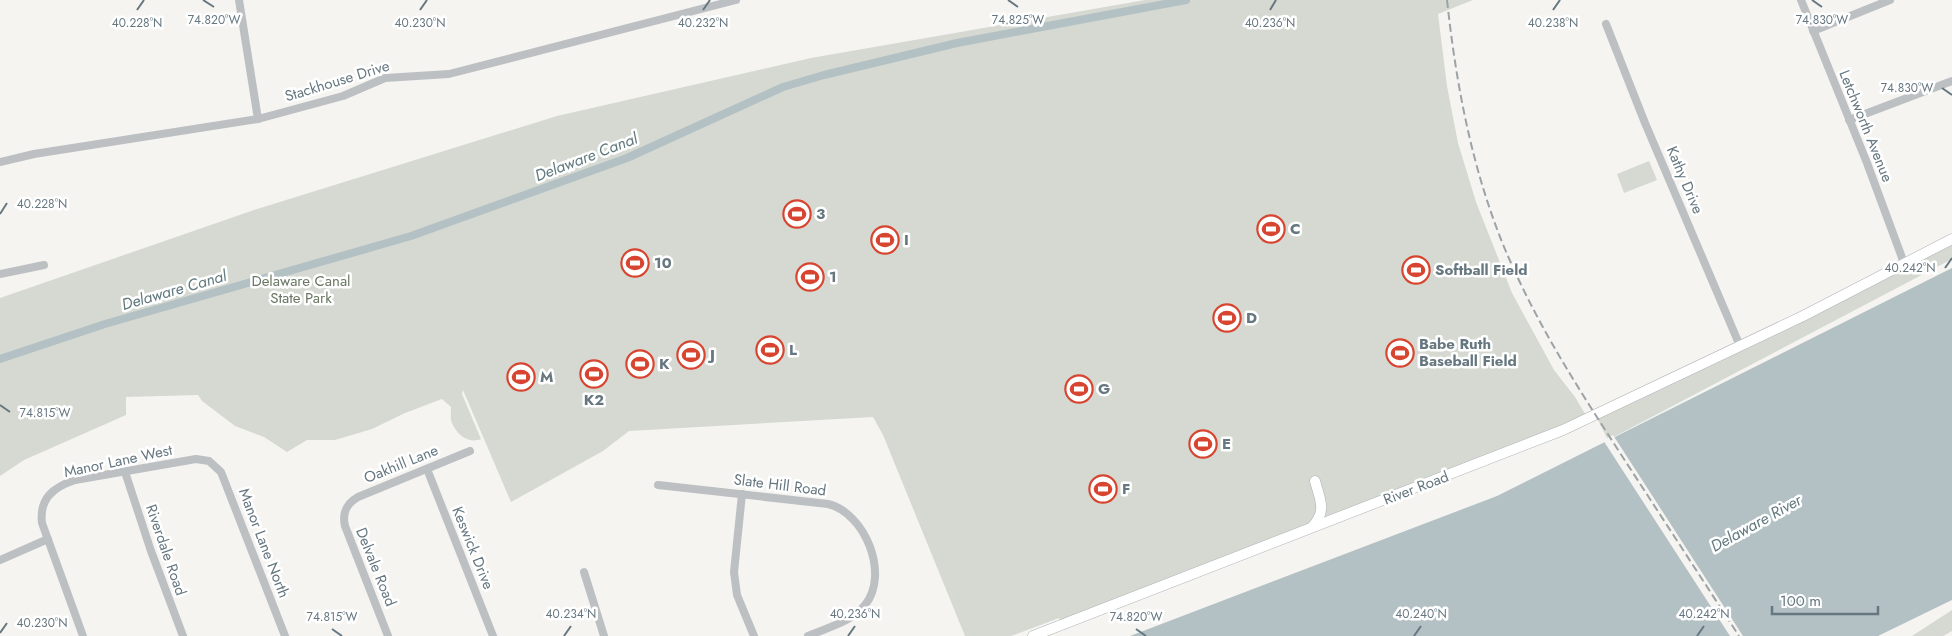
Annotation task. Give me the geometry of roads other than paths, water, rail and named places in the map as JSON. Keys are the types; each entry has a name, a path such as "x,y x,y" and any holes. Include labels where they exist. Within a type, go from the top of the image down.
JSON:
{"main road":[{"name":"River Road","path":"1033,636 1563,430 1790,322 1952,239"},
{"path":"1310,528 1320,517 1322,511 1315,481 1331,520"}],"street":[{"path":"239,0 258,119"},
{"name":"Stackhouse Drive","path":"0,162 34,154 258,119 343,96 385,78 449,74 736,0"},
{"name":"Letchworth Avenue","path":"1801,0 1904,263"},
{"path":"1813,31 1890,0"},
{"name":"Kathy Drive","path":"1606,24 1740,346"},
{"path":"1849,120 1952,81"},
{"path":"0,274 44,265"},
{"name":"Oakhill Lane","path":"346,507 358,496 470,451"},
{"name":"Manor Lane West","path":"83,636 42,523 44,503 51,492 76,480 196,459 212,463"},
{"name":"Manor Lane North","path":"212,463 219,468 223,475 285,636"},
{"name":"Keswick Drive","path":"427,469 493,636"},
{"name":"Riverdale Road","path":"125,472 182,636"},
{"name":"Slate Hill Road","path":"658,485 831,505 844,510 852,517 865,538 876,572 874,590 866,605 852,617 808,636"},
{"path":"742,494 735,558 735,578 737,595 754,636"},
{"name":"Delvale Road","path":"346,507 344,515 345,526 388,636"},
{"path":"0,560 48,539"},
{"path":"584,572 604,636"}],"water":[{"name":"Delaware River","path":"1952,268 1952,600 1878,636 1130,636 1497,496"}],"waterway":[{"name":"Delaware Canal","path":"0,359 105,324 411,236 627,158 783,87 824,75 957,43 1186,0"}],"railway":[{"path":"1447,0 1460,92 1473,153 1491,213 1514,271 1572,378 1739,636"}],"place":[{"name":"3","path":"797,214"},
{"name":"C","path":"1271,229"},
{"name":"I","path":"885,240"},
{"name":"10","path":"635,263"},
{"name":"Softball Field","path":"1416,270"},
{"name":"1","path":"810,277"},
{"name":"D","path":"1227,318"},
{"name":"L","path":"770,350"},
{"name":"Babe Ruth Baseball Field","path":"1400,353"},
{"name":"J","path":"691,355"},
{"name":"K","path":"640,364"},
{"name":"K2","path":"594,374"},
{"name":"M","path":"521,377"},
{"name":"G","path":"1079,389"},
{"name":"E","path":"1203,444"},
{"name":"F","path":"1103,489"}],"park label":[{"name":"Delaware Canal State Park","path":"301,290"}]}
